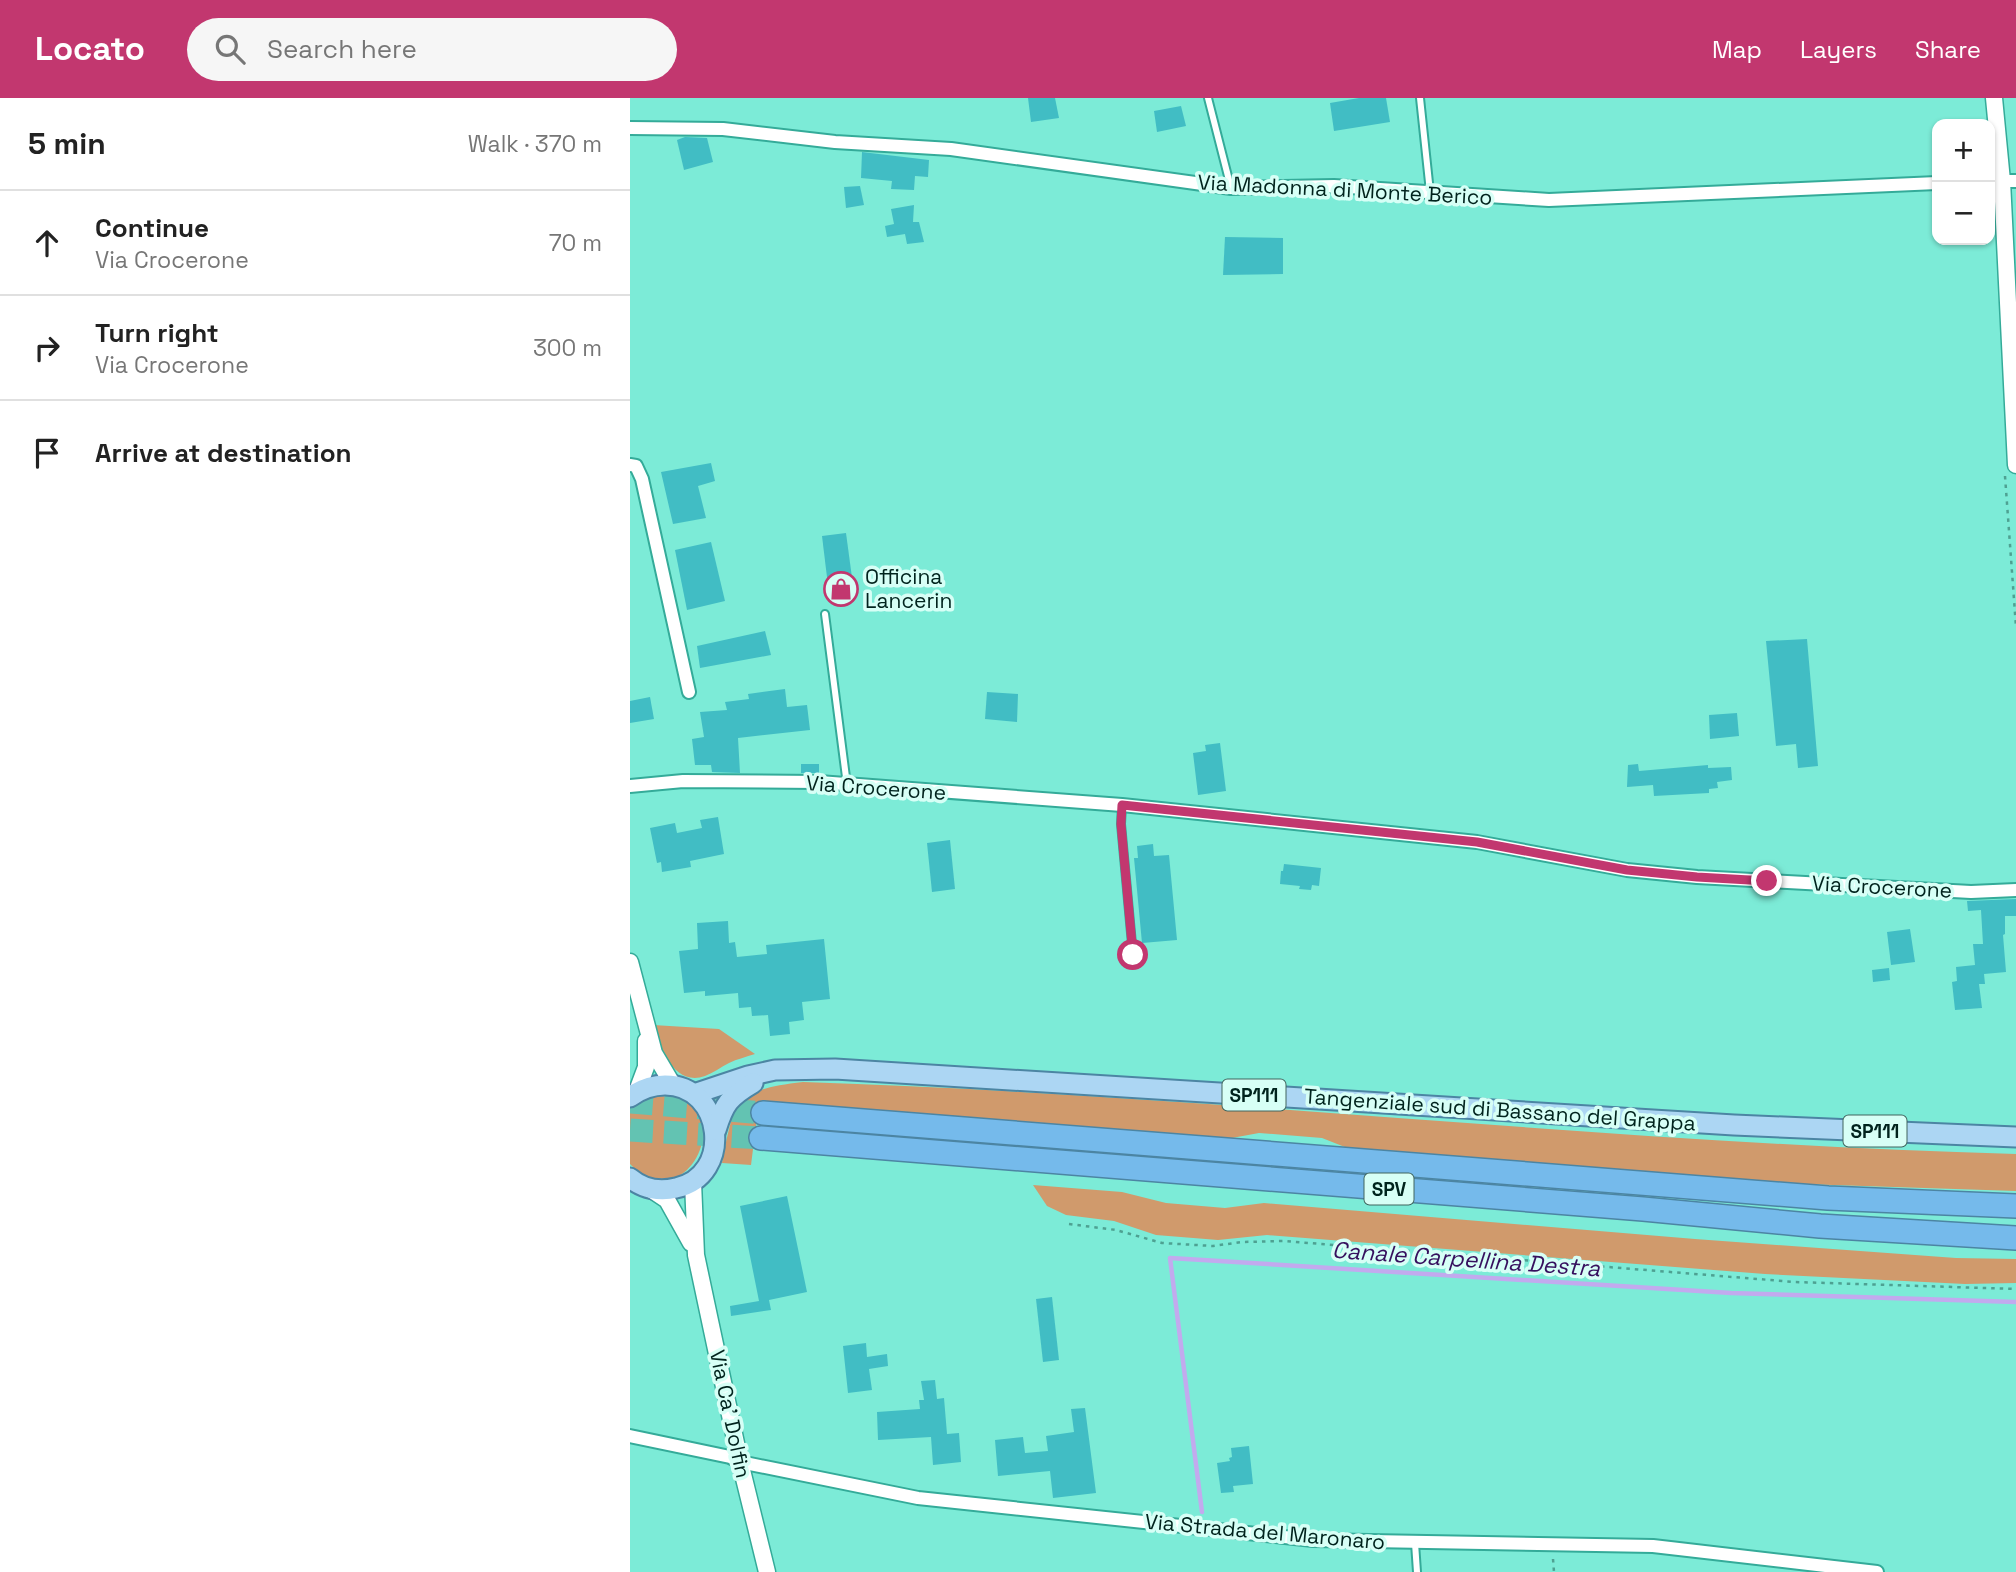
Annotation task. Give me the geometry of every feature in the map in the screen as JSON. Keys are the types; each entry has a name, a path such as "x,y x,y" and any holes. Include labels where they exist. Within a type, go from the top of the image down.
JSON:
{"highway":[{"name":"SPV","path":"763,1113 1828,1198 2016,1206"},
{"name":"SPV","path":"761,1138 1643,1209 1833,1227 2016,1238"}],"main road":[{"name":"Tangenziale sud di Bassano del Grappa","path":"694,1094 775,1070 849,1069 1734,1125 2016,1137"},
{"name":"Tangenziale sud di Bassano del Grappa","path":"693,1182 704,1172 711,1159 722,1110 733,1094 775,1070"},
{"path":"634,1094 655,1085 673,1085 694,1094 705,1104 716,1130"},
{"path":"636,1182 664,1190 693,1182"}],"street":[{"path":"1994,98 2003,181 2016,465"},
{"name":"Via Madonna di Monte Berico","path":"630,128 723,129 835,142 951,149 1231,188 1334,186 1549,200 1932,183"},
{"path":"630,465 636,466 642,479 689,692"},
{"name":"Via Crocerone","path":"630,786 683,782 819,782 1122,805 1477,842 1627,870 1697,877 1971,892 2016,890"},
{"path":"630,962 654,1053 673,1085"},
{"path":"634,1094 646,1067 645,1024"},
{"name":"Via Ca' Dolfin","path":"636,1182 667,1200 696,1255"},
{"name":"Via Ca' Dolfin","path":"693,1182 696,1255 740,1462 767,1572"},
{"name":"Via Strada del Maronaro","path":"630,1436 918,1499 1313,1540 1653,1546 1877,1572"}],"lane":[{"path":"1208,98 1231,188"},
{"path":"1420,98 1430,193"},
{"path":"825,614 847,785"},
{"path":"1122,805 1121,824 1133,955"},
{"path":"1415,1543 1417,1572"}],"path":[{"path":"1069,1224 1116,1230 1163,1243 1213,1246 1284,1241 1795,1282 2016,1289"}],"shaded area":[{"path":"653,1025 719,1029 755,1054 705,1076 685,1076 664,1054"},
{"path":"803,1082 1106,1097 1713,1140 2016,1154 2016,1191 1802,1184 1355,1151 1322,1138 1259,1133 1221,1140 759,1102 751,1165 722,1163 730,1125 741,1102 763,1089"},
{"path":"654,1096 682,1101 698,1114 703,1133 699,1152 688,1169 671,1179 652,1179 630,1164 630,1111 641,1101"},
{"path":"1033,1185 1122,1192 1166,1203 1225,1208 1264,1203 1695,1239 1956,1258 2016,1259 2016,1283 1965,1284 1765,1274 1267,1235 1218,1240 1156,1235 1114,1221 1066,1215 1047,1206"}],"building":[{"path":"1028,98 1055,98 1059,118 1031,122"},
{"path":"1359,98 1386,98 1390,122 1334,131 1330,103"},
{"path":"1181,106 1186,126 1157,132 1154,111"},
{"path":"685,137 707,138 713,162 684,170 677,140"},
{"path":"862,152 929,160 928,177 915,176 914,190 891,189 892,181 861,178"},
{"path":"860,186 864,205 846,208 844,187"},
{"path":"914,205 913,222 919,222 924,242 907,244 905,234 887,237 885,226 894,224 891,209"},
{"path":"1225,237 1283,238 1283,274 1223,275"},
{"path":"711,463 715,481 698,486 706,518 673,524 661,472"},
{"path":"846,533 855,600 830,602 822,536"},
{"path":"711,542 725,601 687,610 675,550"},
{"path":"765,631 771,655 700,668 697,646"},
{"path":"1807,639 1818,766 1798,768 1796,744 1776,746 1766,641"},
{"path":"785,689 787,707 807,705 810,730 738,738 740,773 712,772 711,765 695,765 692,739 704,737 700,712 727,710 725,702 749,699 748,694"},
{"path":"987,692 1018,694 1017,722 985,719"},
{"path":"650,697 654,719 630,723 630,701"},
{"path":"1737,713 1739,736 1710,739 1709,715"},
{"path":"1220,743 1226,791 1198,795 1193,753 1206,751 1205,745"},
{"path":"801,764 819,764 819,773 801,773"},
{"path":"1638,764 1639,771 1708,765 1708,768 1731,767 1732,780 1717,782 1718,788 1709,789 1709,793 1654,796 1653,785 1627,787 1628,765"},
{"path":"718,817 724,854 690,861 691,867 662,872 661,862 657,863 650,828 675,823 677,833 702,828 700,820"},
{"path":"950,840 955,889 932,892 927,843"},
{"path":"1153,844 1154,856 1169,855 1177,940 1142,943 1134,858 1138,858 1137,846"},
{"path":"1284,864 1321,868 1319,886 1312,885 1311,890 1280,884"},
{"path":"2016,899 2016,916 2005,916 2003,935 2006,972 1984,974 1985,984 1979,984 1982,1008 1955,1010 1952,982 1957,981 1956,967 1975,965 1973,944 1983,944 1981,910 1968,911 1967,901"},
{"path":"728,921 729,943 735,942 737,957 767,954 766,945 824,939 830,999 802,1002 804,1020 789,1022 790,1034 770,1036 768,1015 752,1016 751,1007 739,1008 738,993 705,996 705,991 684,993 679,951 698,949 697,923"},
{"path":"1910,929 1915,962 1891,965 1887,932"},
{"path":"1889,968 1890,980 1873,982 1872,970"},
{"path":"787,1196 807,1292 769,1300 771,1310 731,1316 730,1306 759,1301 740,1206"},
{"path":"1052,1297 1059,1360 1043,1362 1036,1299"},
{"path":"866,1343 867,1357 887,1354 888,1366 869,1369 872,1390 848,1393 843,1346"},
{"path":"935,1380 937,1399 944,1398 947,1434 959,1433 961,1462 933,1465 931,1437 878,1440 877,1412 920,1409 919,1400 924,1400 921,1381"},
{"path":"1085,1408 1096,1493 1053,1498 1050,1471 998,1476 995,1440 1023,1437 1025,1453 1048,1451 1046,1436 1074,1432 1071,1409"},
{"path":"1249,1446 1253,1484 1233,1486 1234,1492 1221,1493 1217,1463 1230,1461 1231,1448"}],"waterway":[{"name":"Canale Carpellina Destra","path":"1202,1512 1170,1258 1731,1293 2016,1302"}],"tunnel":[{"path":"630,1102 763,1113"},
{"path":"630,1130 761,1138"}],"place":[{"name":"Officina Lancerin","path":"841,589"}],"route":[{"path":"1133,955 1121,824 1122,805 1477,842 1627,870 1767,881"}]}
